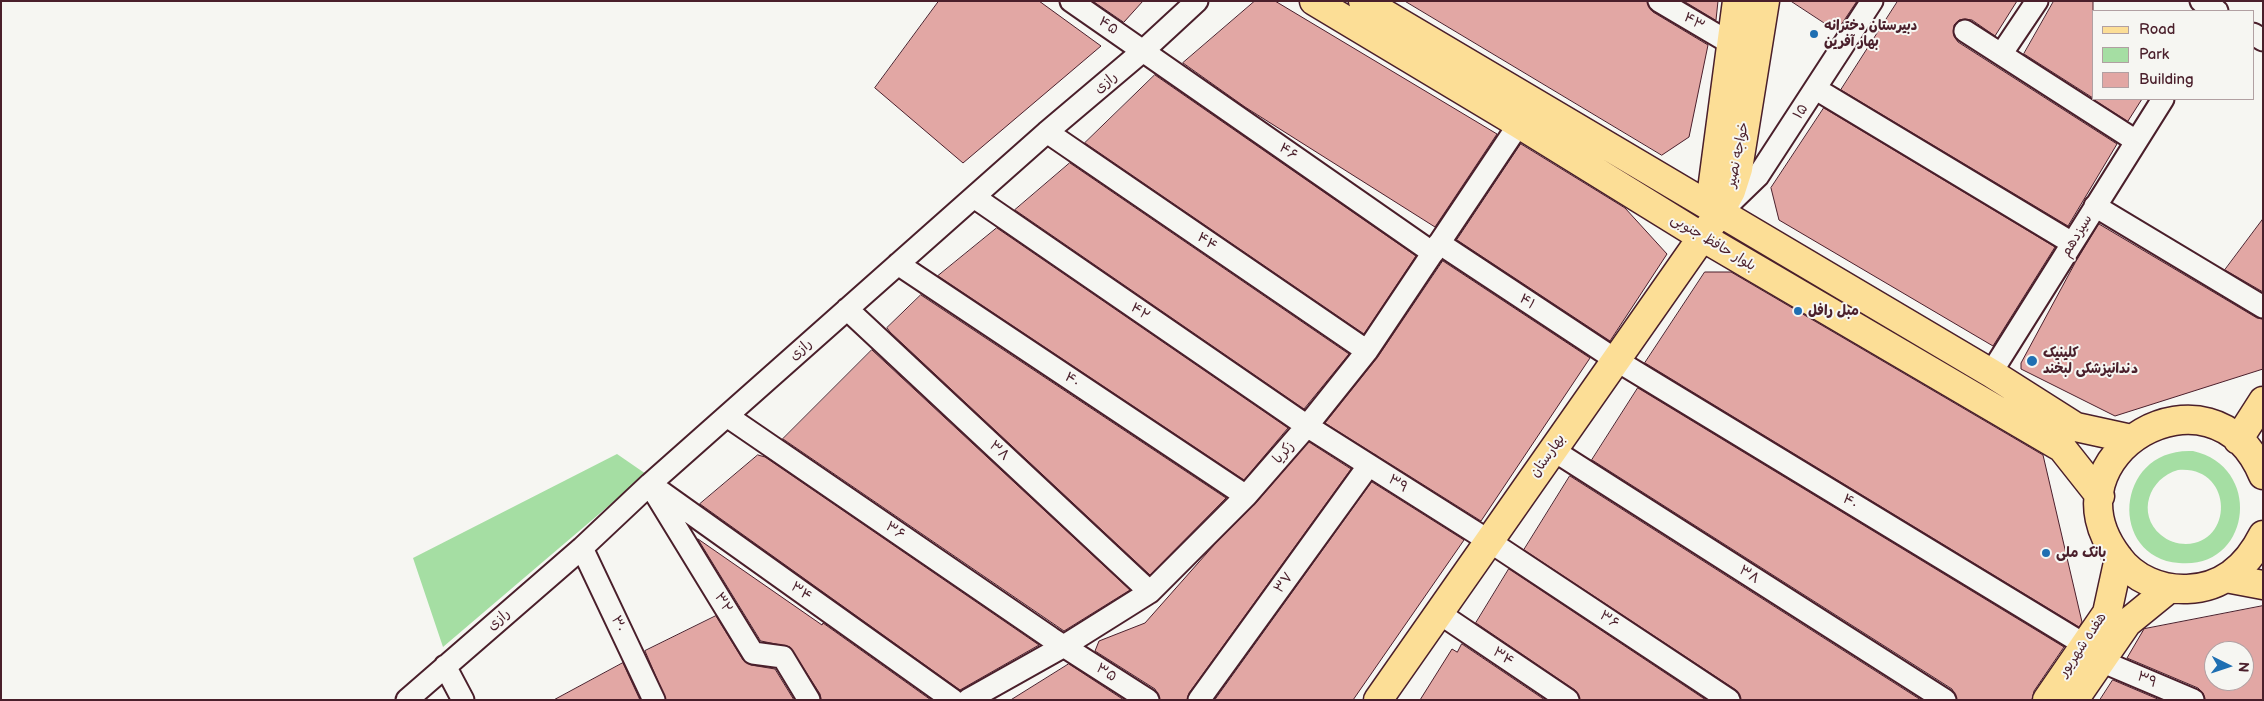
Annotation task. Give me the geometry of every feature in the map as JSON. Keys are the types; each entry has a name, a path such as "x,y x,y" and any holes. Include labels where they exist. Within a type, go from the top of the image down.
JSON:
{"main road":[{"name":"بلوار حافظ جنوبی","path":"1314,1 1702,237 2062,448 2100,496"},
{"name":"بلوار حافظ جنوبی","path":"1363,1 1991,373 2076,427 2131,439"},
{"name":"خواجه نصیر","path":"1726,167 1730,43 1737,1"},
{"name":"خواجه نصیر","path":"1719,213 1712,190 1726,167 1765,1"},
{"name":"بهارستان","path":"1378,700 1719,213"},
{"path":"2238,440 2263,401"},
{"path":"2263,475 2256,460 2238,440 2213,425 2185,420 2156,425 2131,439 2110,464 2100,496 2103,529 2119,558 2131,571 2146,580 2170,588 2199,588 2226,578 2252,555 2263,535"},
{"name":"هفده شهریور","path":"2074,700 2107,613 2119,558"},
{"path":"2226,578 2263,585"},
{"name":"هفده شهریور","path":"2047,700 2093,653 2170,588"}],"street":[{"name":"۴۵","path":"1071,1 1144,50"},
{"name":"رازی","path":"407,700 582,548 650,484 1047,132 1144,50 1196,1"},
{"name":"۴۳","path":"1659,1 1730,43"},
{"name":"۱۵","path":"1719,213 1758,176 1872,1"},
{"path":"2002,53 2037,1"},
{"path":"2201,1 2215,10"},
{"path":"1965,31 2002,53 2136,141"},
{"name":"۴۶","path":"1144,50 1436,248"},
{"path":"1816,89 2072,243"},
{"name":"سیزدهم","path":"1991,373 2162,100"},
{"name":"زکریا","path":"968,700 1064,646 1150,592 1246,496 1307,426 1367,351 1519,124"},
{"name":"۴۴","path":"1047,132 1367,351"},
{"name":"۴۲","path":"974,197 1307,426"},
{"path":"2095,206 2263,307"},
{"name":"۴۱","path":"1436,248 1616,360"},
{"name":"۴۰","path":"898,264 1246,496"},
{"name":"۳۸","path":"847,309 1150,592"},
{"name":"۴۰","path":"1616,360 2093,653"},
{"name":"۳۶","path":"727,416 1064,646"},
{"name":"۳۹","path":"1307,426 1489,541"},
{"name":"۳۸","path":"1553,450 1945,700"},
{"name":"۳۷","path":"1199,700 1369,465"},
{"name":"۳۲","path":"650,484 753,653 783,657 810,700"},
{"name":"۳۴","path":"650,484 953,700"},
{"name":"۳۶","path":"1489,541 1729,700"},
{"name":"۳۰","path":"582,548 654,700"},
{"name":"۳۴","path":"1438,613 1568,700"},
{"name":"۳۵","path":"1064,646 1148,700"},
{"name":"۳۹","path":"2093,653 2193,700"},
{"path":"445,666 463,700"}],"green space":[{"path":"2193,451 2216,461 2231,476 2239,495 2240,516 2234,535 2222,551 2203,561 2179,563 2156,556 2140,542 2131,524 2130,503 2135,483 2148,466 2167,454","holes":["2178,470 2196,472 2209,479 2218,491 2221,505 2220,519 2213,531 2202,540 2186,544 2173,542 2161,535 2153,527 2149,517 2149,498 2153,489 2168,474"]},
{"path":"617,454 646,474 443,647 413,558"}],"building":[{"path":"939,1 1039,1 1101,46 963,163 875,88"},
{"path":"1093,1 1143,1 1124,22"},
{"path":"1255,1 1275,1 1497,134 1435,227 1245,107 1183,63"},
{"path":"1405,1 1647,1 1653,12 1708,45 1689,137 1662,155"},
{"path":"1684,1 1718,1 1716,20"},
{"path":"1791,1 1857,1 1837,31"},
{"path":"1898,1 2017,1 1995,36 1972,20 1965,19 1959,20 1954,25 1954,36 1958,42 2117,144 2068,226 1841,90"},
{"path":"2054,1 2093,1 2092,97 2024,54"},
{"path":"1155,75 1416,256 1364,334 1085,143"},
{"path":"2095,100 2141,100 2128,121"},
{"path":"1824,108 2055,247 1993,346 1779,220 1771,188"},
{"path":"1521,144 1625,208 1667,254 1610,341 1457,240"},
{"path":"1070,163 1349,354 1304,409 1015,210"},
{"path":"2263,219 2263,292 2225,270"},
{"path":"2099,224 2257,318 2263,319 2263,369 2115,416 2021,369 2021,363 2075,263"},
{"path":"997,228 1288,428 1244,480 938,276"},
{"path":"1443,261 1590,358 1481,521 1325,423 1377,358"},
{"path":"1705,272 1731,272 2043,455 2082,622 2079,627 1645,363"},
{"path":"921,295 1226,498 1150,575 890,332 887,328"},
{"path":"872,350 1130,590 1064,631 783,439"},
{"path":"1638,388 2064,647 2034,691 2032,700 1957,700 1952,689 1592,460"},
{"path":"1309,442 1351,469 1189,693 1187,700 1160,700 1155,689 1095,651 1099,641 1145,623 1214,545 1255,504"},
{"path":"758,455 765,457 1039,645 960,690 700,504"},
{"path":"1570,476 1921,700 1741,700 1736,690 1524,550"},
{"path":"1372,482 1464,540 1353,700 1215,700"},
{"path":"698,539 822,625 823,623 931,700 821,700 820,694 790,647 761,641"},
{"path":"1509,569 1706,700 1580,700 1575,690 1476,623"},
{"path":"2263,606 2263,700 2205,700 2203,693 2198,688 2127,658 2144,629"},
{"path":"716,616 743,660 751,665 775,669 794,700 666,700 645,651"},
{"path":"1462,644 1545,700 1420,700 1452,649 1457,652"},
{"path":"623,663 640,700 554,700"},
{"path":"1069,664 1124,700 1011,700"},
{"path":"2113,680 2160,700 2100,700"}],"place":[{"name":"دبیرستان دخترانه بهار آفرین","path":"1814,34"},
{"name":"مبل رافل","path":"1798,311"},
{"name":"کلینیک دندانپزشکی لبخند","path":"2032,361"},
{"name":"بانک ملی","path":"2046,553"}]}
